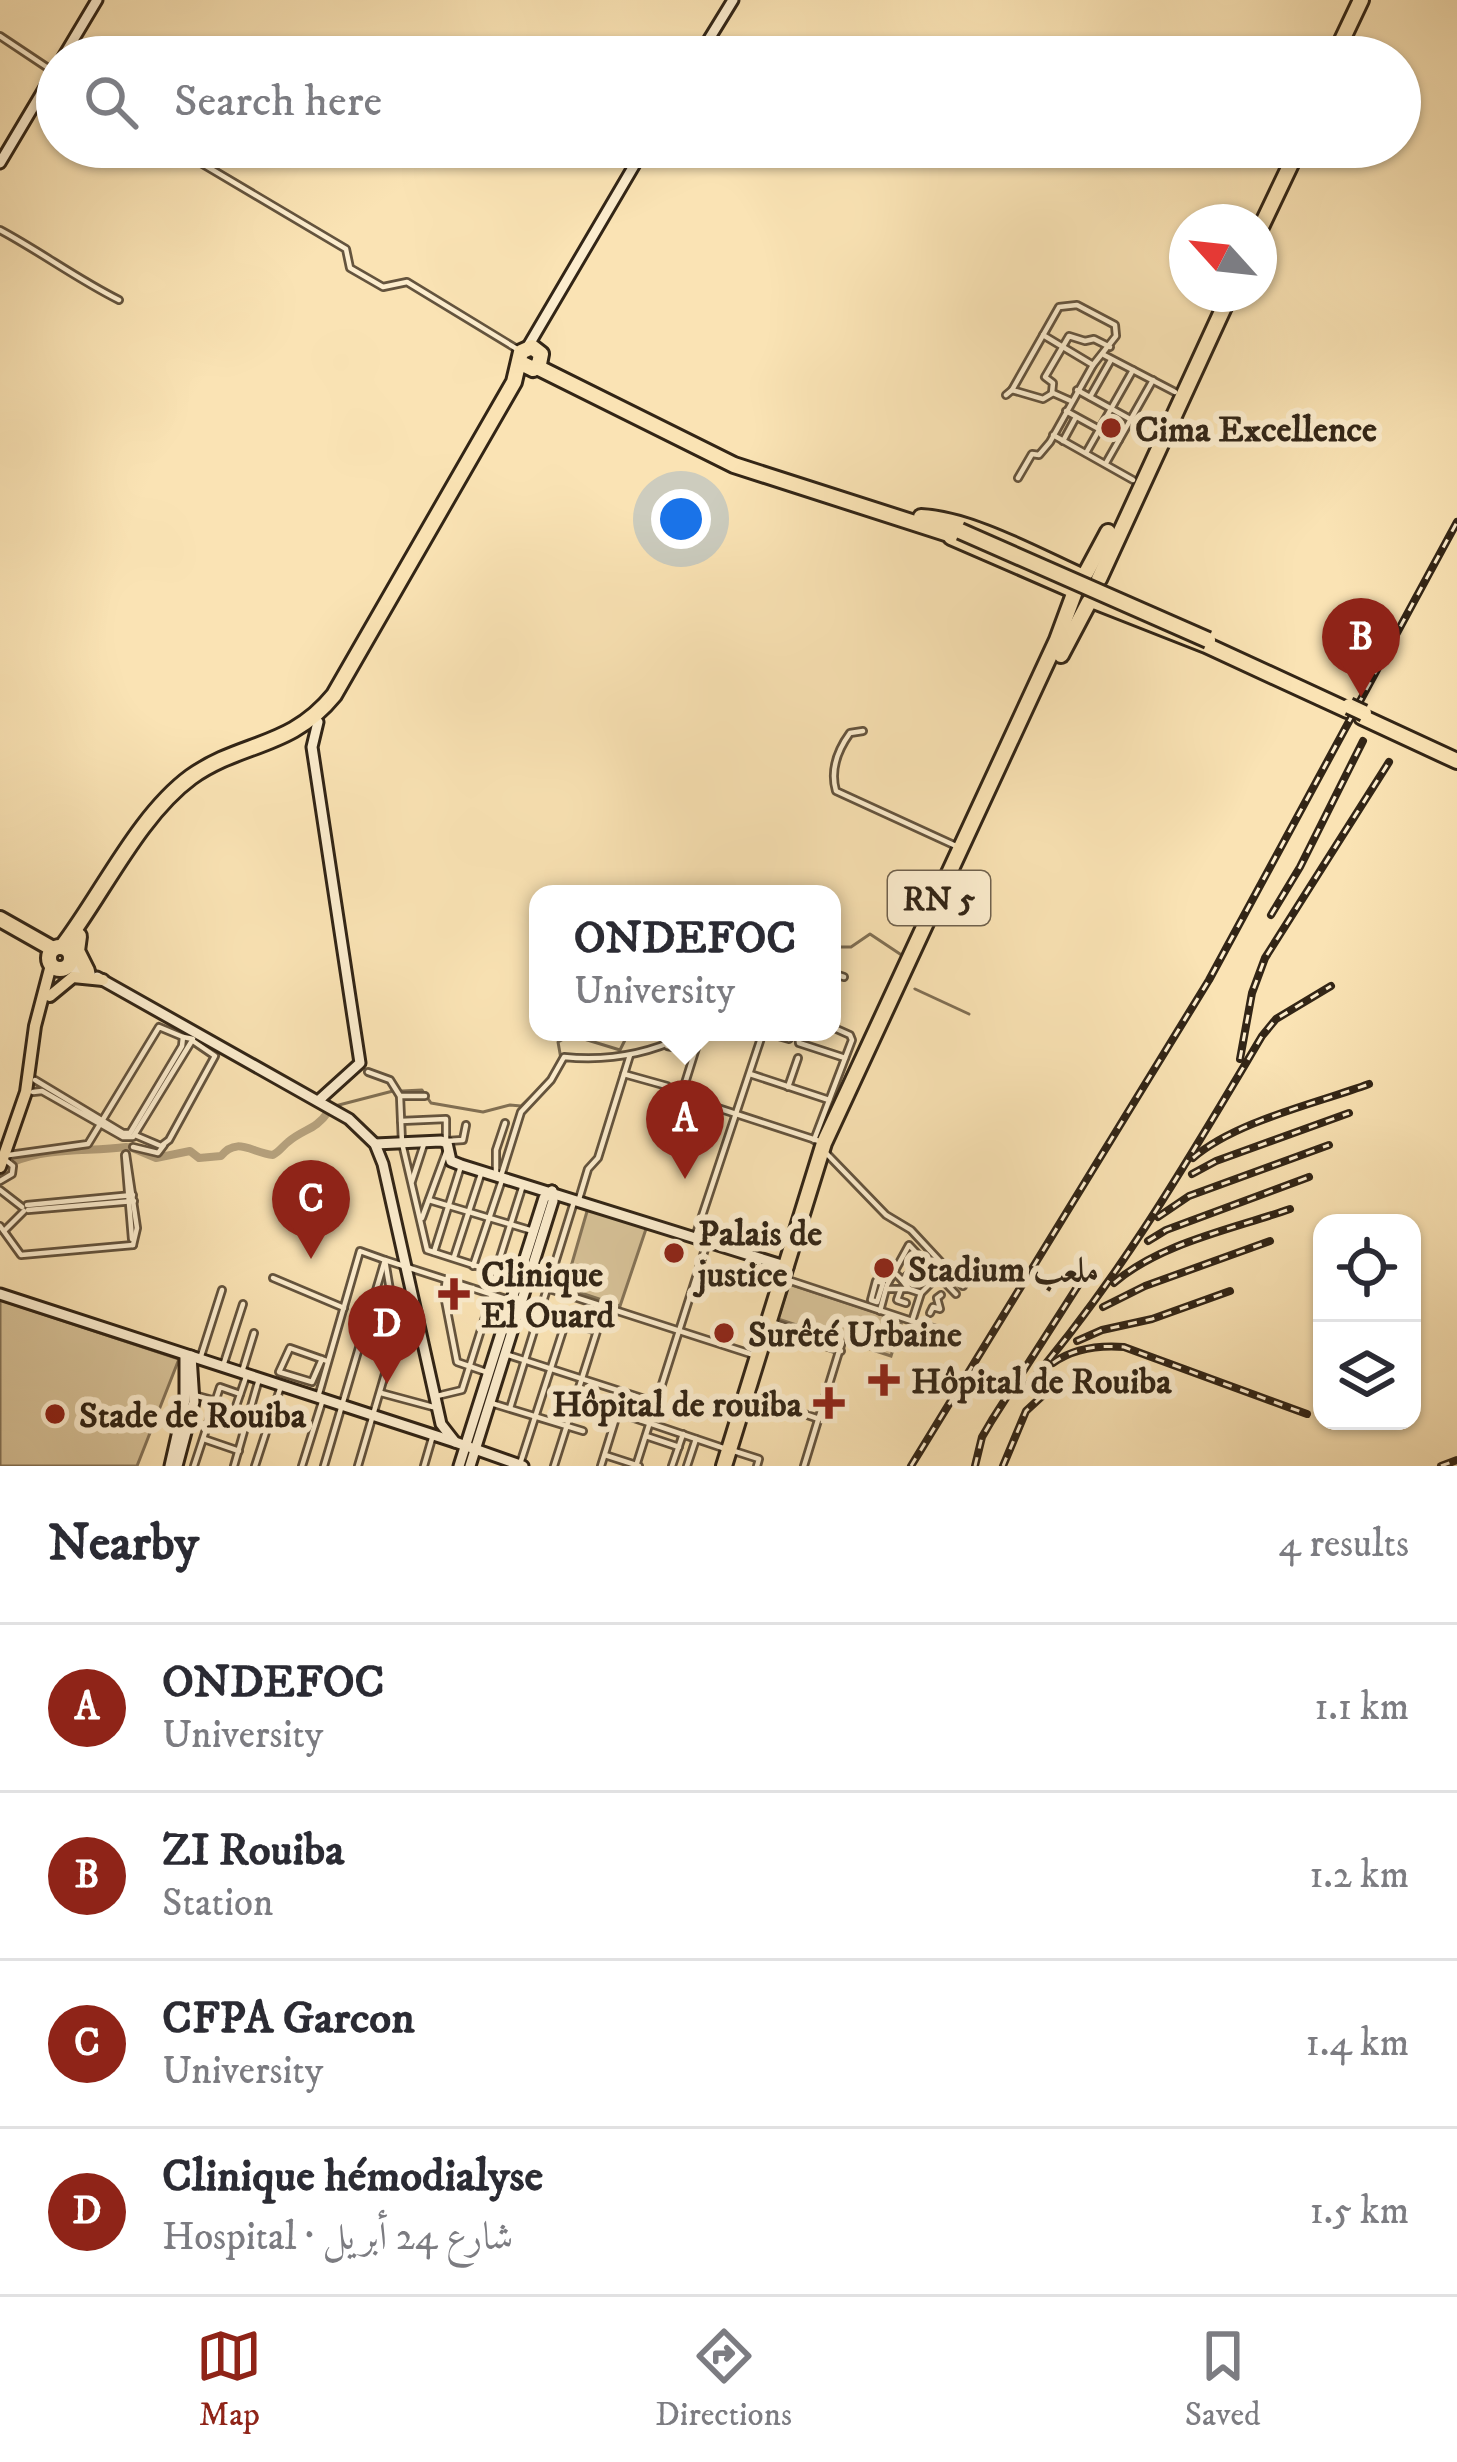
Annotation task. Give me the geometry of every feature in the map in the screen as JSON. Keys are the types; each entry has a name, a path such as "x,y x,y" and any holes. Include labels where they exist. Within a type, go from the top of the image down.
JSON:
{"highway":[{"path":"1347,36 1364,0"},
{"path":"1265,204 1284,168"},
{"path":"1271,204 1286,168"},
{"name":"RN 5","path":"724,1466 822,1147 839,1106 1216,312"},
{"name":"RN 5","path":"1085,583 1216,312"},
{"path":"531,358 734,465 959,534 1457,758"},
{"path":"55,957 155,822 192,783 226,764 286,743 318,722 358,673 531,358"},
{"path":"88,972 77,951 77,932 148,822 188,779 229,756 291,734 334,695 531,358"},
{"path":"920,520 934,518 988,536 1189,626 1207,642"},
{"path":"1085,583 1091,602 1207,642"},
{"name":"RN 5","path":"839,1106 1091,602"},
{"path":"0,924 55,957"},
{"path":"55,957 59,939 77,932"}],"main road":[{"path":"3,1157 34,1086 55,957"},
{"path":"3,1157 26,1092 35,1026 55,957"},
{"path":"50,996 73,977 103,980"}],"street":[{"path":"76,36 97,0"},
{"path":"711,36 733,0"},
{"path":"0,36 36,60"},
{"path":"0,163 4,146 36,100"},
{"path":"209,168 346,249 350,268 375,284 386,287 407,282 531,358 542,327 633,168"},
{"path":"0,230 72,277 119,300"},
{"path":"1018,478 1032,454 1041,453 1093,365 1110,347 1115,325 1074,304 1059,307 1009,393 1042,399 1052,393"},
{"path":"1052,393 1053,383 1045,377 1073,334 1110,347"},
{"path":"1042,335 1093,365"},
{"path":"1103,355 1175,392"},
{"path":"1090,397 1112,360"},
{"path":"1086,453 1132,370"},
{"path":"1106,463 1153,380"},
{"path":"1077,390 1131,419"},
{"path":"1052,393 1071,401"},
{"path":"1066,411 1119,440"},
{"path":"1063,441 1076,417"},
{"path":"1053,435 1133,480"},
{"path":"318,722 312,747 359,1063 318,1101"},
{"path":"863,730 850,733 843,743 832,773 836,791 962,848"},
{"path":"55,957 349,1119 375,1144 408,1267 441,1424 466,1446 470,1466"},
{"path":"3,1157 37,1148 85,1145 159,1027 214,1056 158,1154 133,1147"},
{"path":"750,1074 839,1106 852,1037 841,1032"},
{"path":"132,1135 183,1037"},
{"path":"132,1135 193,1041"},
{"path":"473,1266 520,1112 563,1058 630,1055 664,1046 678,1048 680,1041"},
{"path":"698,1041 681,1096 822,1147 963,1286"},
{"path":"695,1237 760,1041"},
{"path":"799,1041 845,1058"},
{"path":"510,1408 577,1199 588,1169 598,1158 630,1055"},
{"path":"788,1087 798,1058"},
{"path":"368,1072 390,1080 399,1092 402,1143 427,1250 760,1357"},
{"path":"624,1074 668,1086"},
{"path":"34,1086 101,1123 164,1145"},
{"path":"399,1092 425,1096"},
{"path":"401,1121 446,1119 446,1144 421,1222"},
{"path":"500,1176 496,1150 505,1123"},
{"path":"375,1144 446,1144 463,1140 466,1125"},
{"path":"412,1183 425,1141"},
{"path":"446,1144 452,1161 461,1165 708,1240 880,1311 942,1331"},
{"path":"132,1198 25,1208 2,1229 21,1255 133,1245 132,1198 126,1154 132,1198"},
{"path":"0,1181 12,1174 13,1166 3,1157"},
{"path":"434,1252 461,1165"},
{"path":"453,1259 482,1171"},
{"path":"495,1273 524,1183"},
{"path":"0,1190 25,1208"},
{"path":"523,1281 533,1231 544,1198 552,1192"},
{"path":"459,1466 553,1201 552,1192"},
{"path":"429,1200 533,1231"},
{"path":"604,1454 637,1466 708,1240"},
{"path":"880,1311 881,1291 910,1245 956,1294"},
{"path":"325,1360 290,1348 279,1372 312,1382 325,1360 360,1251 596,1331"},
{"path":"358,1466 397,1333 385,1260"},
{"path":"324,1466 385,1260"},
{"path":"902,1280 924,1261"},
{"path":"914,1270 920,1277"},
{"path":"896,1272 905,1289"},
{"path":"912,1321 920,1297 938,1276"},
{"path":"273,1278 344,1308"},
{"path":"446,1280 444,1295 458,1362 489,1373"},
{"path":"881,1291 905,1289 936,1304"},
{"path":"905,1289 897,1300 907,1303"},
{"path":"173,1466 192,1357 222,1290"},
{"path":"0,1294 521,1466 566,1321"},
{"path":"380,1392 431,1408 462,1390 492,1295"},
{"path":"466,1446 491,1402 516,1303"},
{"path":"223,1366 243,1304"},
{"path":"554,1466 605,1306"},
{"path":"770,1325 841,1348 805,1466"},
{"path":"229,1428 254,1333"},
{"path":"506,1354 657,1403"},
{"path":"173,1466 186,1436 194,1395 192,1357"},
{"path":"302,1466 321,1398 325,1360"},
{"path":"234,1466 260,1378"},
{"path":"255,1466 282,1385"},
{"path":"194,1466 220,1388 240,1394"},
{"path":"601,1466 624,1392"},
{"path":"194,1395 269,1424"},
{"path":"747,1395 819,1419"},
{"path":"575,1398 759,1459 757,1466"},
{"path":"491,1402 583,1431"},
{"path":"424,1466 430,1434 441,1424"},
{"path":"672,1466 683,1434"},
{"path":"186,1436 238,1450"},
{"path":"646,1436 679,1447"},
{"path":"687,1466 697,1439"}],"shaded area":[{"path":"588,1208 647,1226 620,1306 575,1291 568,1277"},
{"path":"789,1284 902,1321 891,1356 778,1319"},
{"path":"0,1300 179,1359 137,1466 0,1466"}],"waterway":[{"path":"841,947 851,947 870,934 903,956"},
{"path":"915,989 969,1014"},
{"path":"560,1041 561,1059"},
{"path":"591,1041 620,1050 624,1041"},
{"path":"402,1091 422,1090 431,1103 483,1112 521,1106 538,1090"},
{"path":"335,1106 393,1091"},
{"path":"130,1147 156,1158 190,1151 199,1158 221,1156 239,1146 273,1155 328,1112"},
{"path":"13,1162 55,1152 126,1147"}],"railway":[{"path":"911,1466 1209,980 1457,522"},
{"path":"1271,915 1363,741"},
{"path":"1240,1059 1252,993 1265,958 1389,762"},
{"path":"1026,1387 1123,1261 1262,1036 1276,1019 1331,986"},
{"path":"1193,1158 1253,1124 1369,1084"},
{"path":"1192,1174 1349,1113"},
{"path":"1158,1217 1189,1196 1329,1145"},
{"path":"1148,1241 1309,1177"},
{"path":"1114,1283 1175,1247 1290,1209"},
{"path":"1103,1307 1145,1286 1270,1241"},
{"path":"975,1466 982,1437 1088,1270"},
{"path":"1077,1341 1230,1291"},
{"path":"1053,1363 1087,1349 1124,1347 1307,1414"},
{"path":"1003,1466 1026,1411 1052,1387"},
{"path":"1441,1466 1457,1460"}],"place":[{"name":"Cima Excellence","path":"1111,428"},
{"name":"ZI Rouiba","path":"1361,697"},
{"name":"ONDEFOC","path":"685,1179"},
{"name":"Palais de justice","path":"674,1253"},
{"name":"CFPA Garcon","path":"311,1259"},
{"name":"Stadium ملعب","path":"884,1268"},
{"name":"Clinique El Ouard","path":"454,1294"},
{"name":"Surêté Urbaine","path":"724,1333"},
{"name":"Hôpital de Rouiba","path":"884,1380"},
{"name":"Clinique hémodialyse","path":"387,1384"},
{"name":"Hôpital de rouiba","path":"829,1403"},
{"name":"Stade de Rouiba","path":"55,1414"}]}
